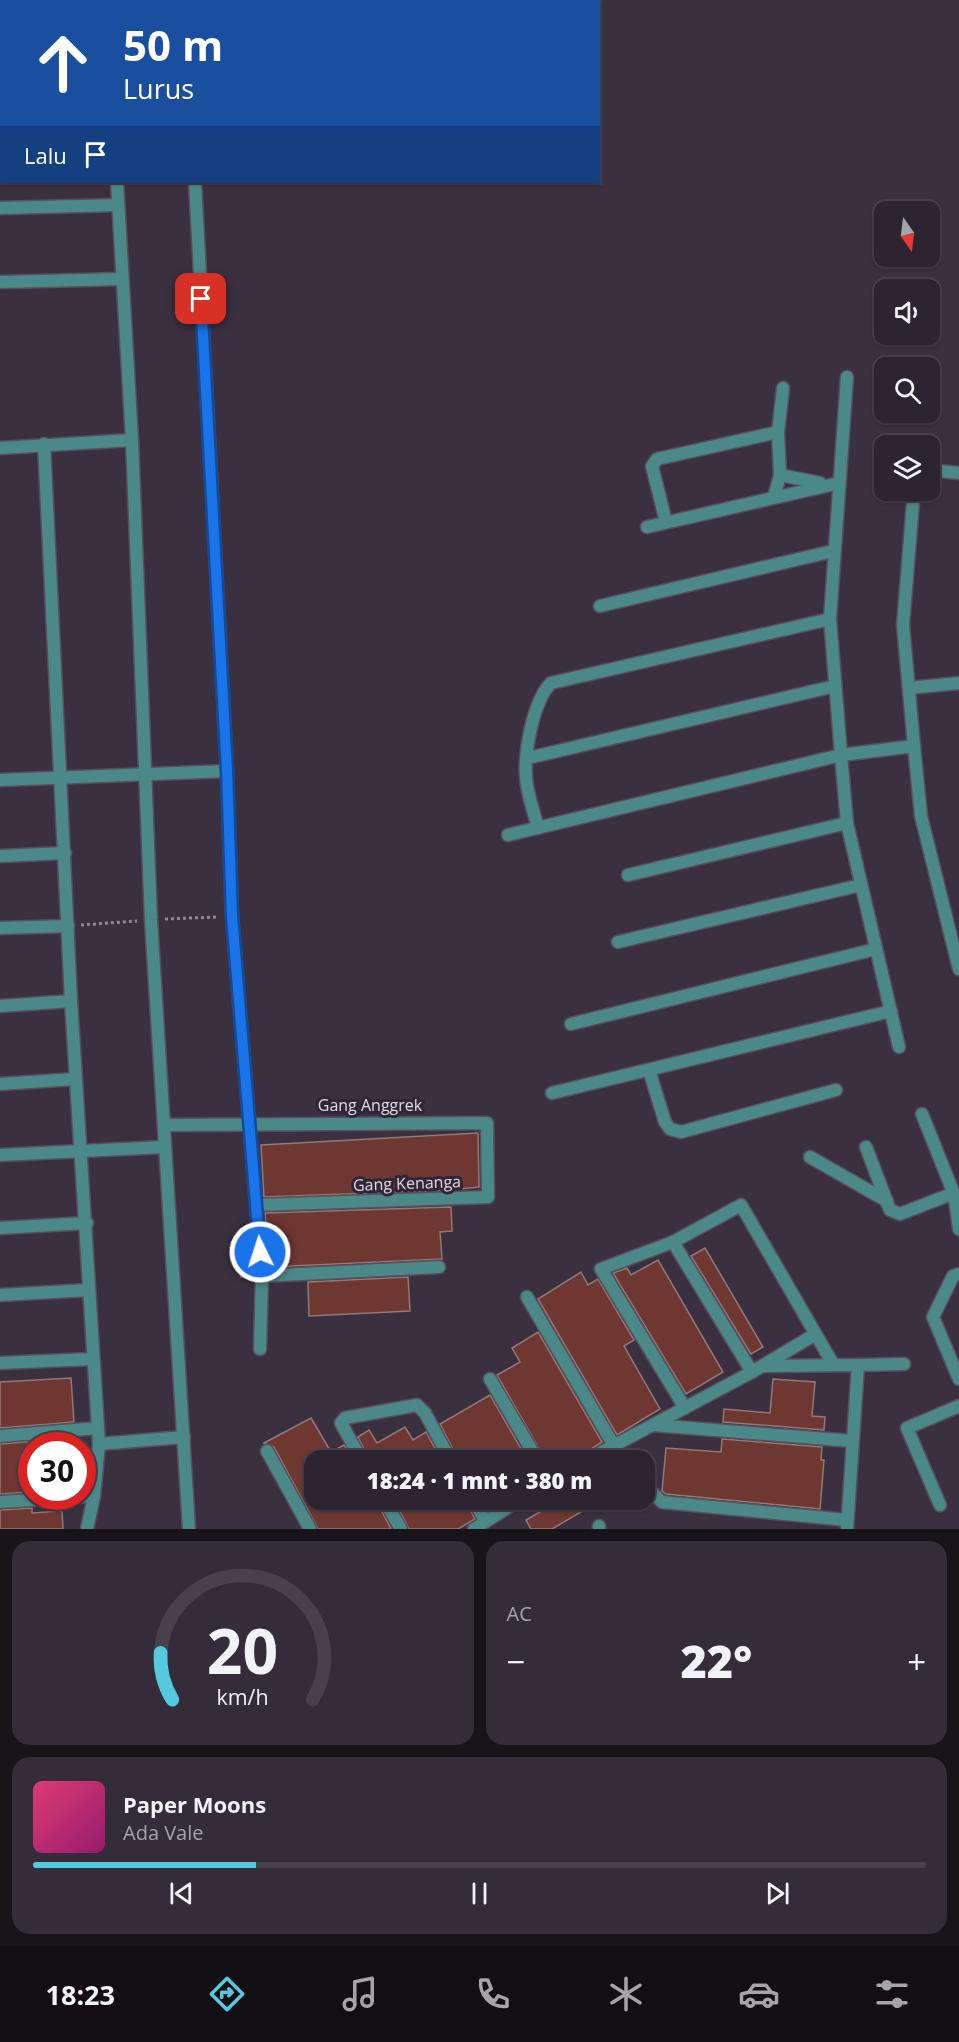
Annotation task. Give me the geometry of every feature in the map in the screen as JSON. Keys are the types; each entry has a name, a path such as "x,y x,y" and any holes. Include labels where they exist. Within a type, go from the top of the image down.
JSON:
{"street":[{"path":"117,183 132,440 145,774 164,1147 189,1525"},
{"path":"195,183 227,771 232,916 262,1276 260,1349"},
{"path":"0,208 118,205"},
{"path":"0,282 122,279"},
{"path":"847,377 830,619 840,755 847,823 899,1047"},
{"path":"774,497 780,476 778,432 783,388"},
{"path":"666,522 652,466 657,459 778,432"},
{"path":"0,447 132,440"},
{"path":"44,444 75,1079 87,1224 92,1359 99,1443 96,1475"},
{"path":"940,471 959,473"},
{"path":"780,476 825,485"},
{"path":"647,527 839,483"},
{"path":"913,501 903,625 914,746 921,816 959,969"},
{"path":"600,606 833,551"},
{"path":"538,828 526,777 533,721 544,690 550,683 830,619"},
{"path":"909,688 959,683"},
{"path":"528,758 835,686"},
{"path":"508,835 840,755 914,746"},
{"path":"0,780 227,771"},
{"path":"628,875 847,823"},
{"path":"0,856 65,854"},
{"path":"618,942 861,885"},
{"path":"0,928 68,926"},
{"path":"571,1024 876,949"},
{"path":"0,1006 71,1001"},
{"path":"552,1093 891,1011"},
{"path":"649,1070 665,1122 670,1129 681,1132 836,1090"},
{"path":"0,1084 75,1079"},
{"path":"922,1114 959,1207"},
{"name":"Gang Anggrek","path":"248,1123 485,1121 488,1128"},
{"path":"164,1125 248,1123"},
{"name":"Gang Kenanga","path":"257,1205 488,1197 488,1128"},
{"path":"0,1155 80,1149 164,1147"},
{"path":"866,1148 890,1210 900,1214 954,1193"},
{"path":"810,1157 887,1201"},
{"path":"954,1193 959,1229"},
{"path":"685,1408 601,1269 673,1242 741,1205 814,1335 833,1364"},
{"path":"0,1228 87,1224"},
{"path":"673,1242 758,1369"},
{"path":"262,1276 439,1267"},
{"path":"959,1275 953,1276 933,1317 959,1379"},
{"path":"0,1295 89,1290"},
{"path":"527,1297 618,1450"},
{"path":"603,1450 758,1369 814,1335"},
{"path":"0,1363 92,1359"},
{"path":"758,1369 833,1364 904,1364"},
{"path":"655,1495 662,1502 847,1525 858,1365"},
{"path":"490,1379 532,1450"},
{"path":"356,1450 341,1423 345,1418 417,1405 425,1413 445,1450"},
{"path":"940,1505 907,1428 959,1406"},
{"path":"651,1424 852,1441"},
{"path":"0,1436 98,1428"},
{"path":"99,1443 184,1437"},
{"path":"267,1451 310,1529"},
{"path":"0,1502 18,1501"},
{"path":"87,1529 91,1510"},
{"path":"390,1510 401,1529"},
{"path":"479,1510 485,1520"},
{"path":"474,1529 502,1510"}],"building":[{"path":"478,1133 479,1187 264,1197 261,1145"},
{"path":"451,1207 452,1231 440,1232 442,1259 270,1267 265,1213"},
{"path":"705,1248 763,1347 751,1354 691,1256"},
{"path":"252,1256 254,1276 241,1277 240,1257"},
{"path":"658,1260 723,1372 686,1394 613,1273 627,1268 631,1275"},
{"path":"581,1272 588,1285 598,1279 634,1340 624,1346 660,1409 617,1435 538,1299"},
{"path":"408,1277 410,1311 309,1316 308,1282"},
{"path":"538,1332 602,1442 590,1450 540,1450 497,1375 520,1362 512,1348"},
{"path":"71,1378 74,1422 0,1428 0,1382"},
{"path":"773,1379 815,1382 812,1416 825,1417 824,1430 723,1422 724,1409 770,1413"},
{"path":"490,1395 522,1450 453,1450 440,1424"},
{"path":"311,1418 330,1450 304,1450 304,1503 274,1447 264,1443"},
{"path":"405,1427 413,1440 426,1432 436,1450 364,1450 358,1437 369,1430 377,1443"},
{"path":"722,1439 822,1447 821,1460 824,1460 820,1509 666,1494 662,1491 666,1448 721,1452"},
{"path":"18,1443 18,1493 0,1494 0,1444"},
{"path":"344,1445 347,1450 335,1450"},
{"path":"0,1510 32,1510 32,1513 62,1511 63,1529 0,1529"},
{"path":"308,1510 381,1510 391,1529 318,1529"},
{"path":"399,1510 470,1510 475,1519 458,1529 409,1529"},
{"path":"543,1510 584,1510 552,1529 531,1529 526,1520"}],"route":[{"path":"201,299 227,771 232,916 260,1252"}]}
